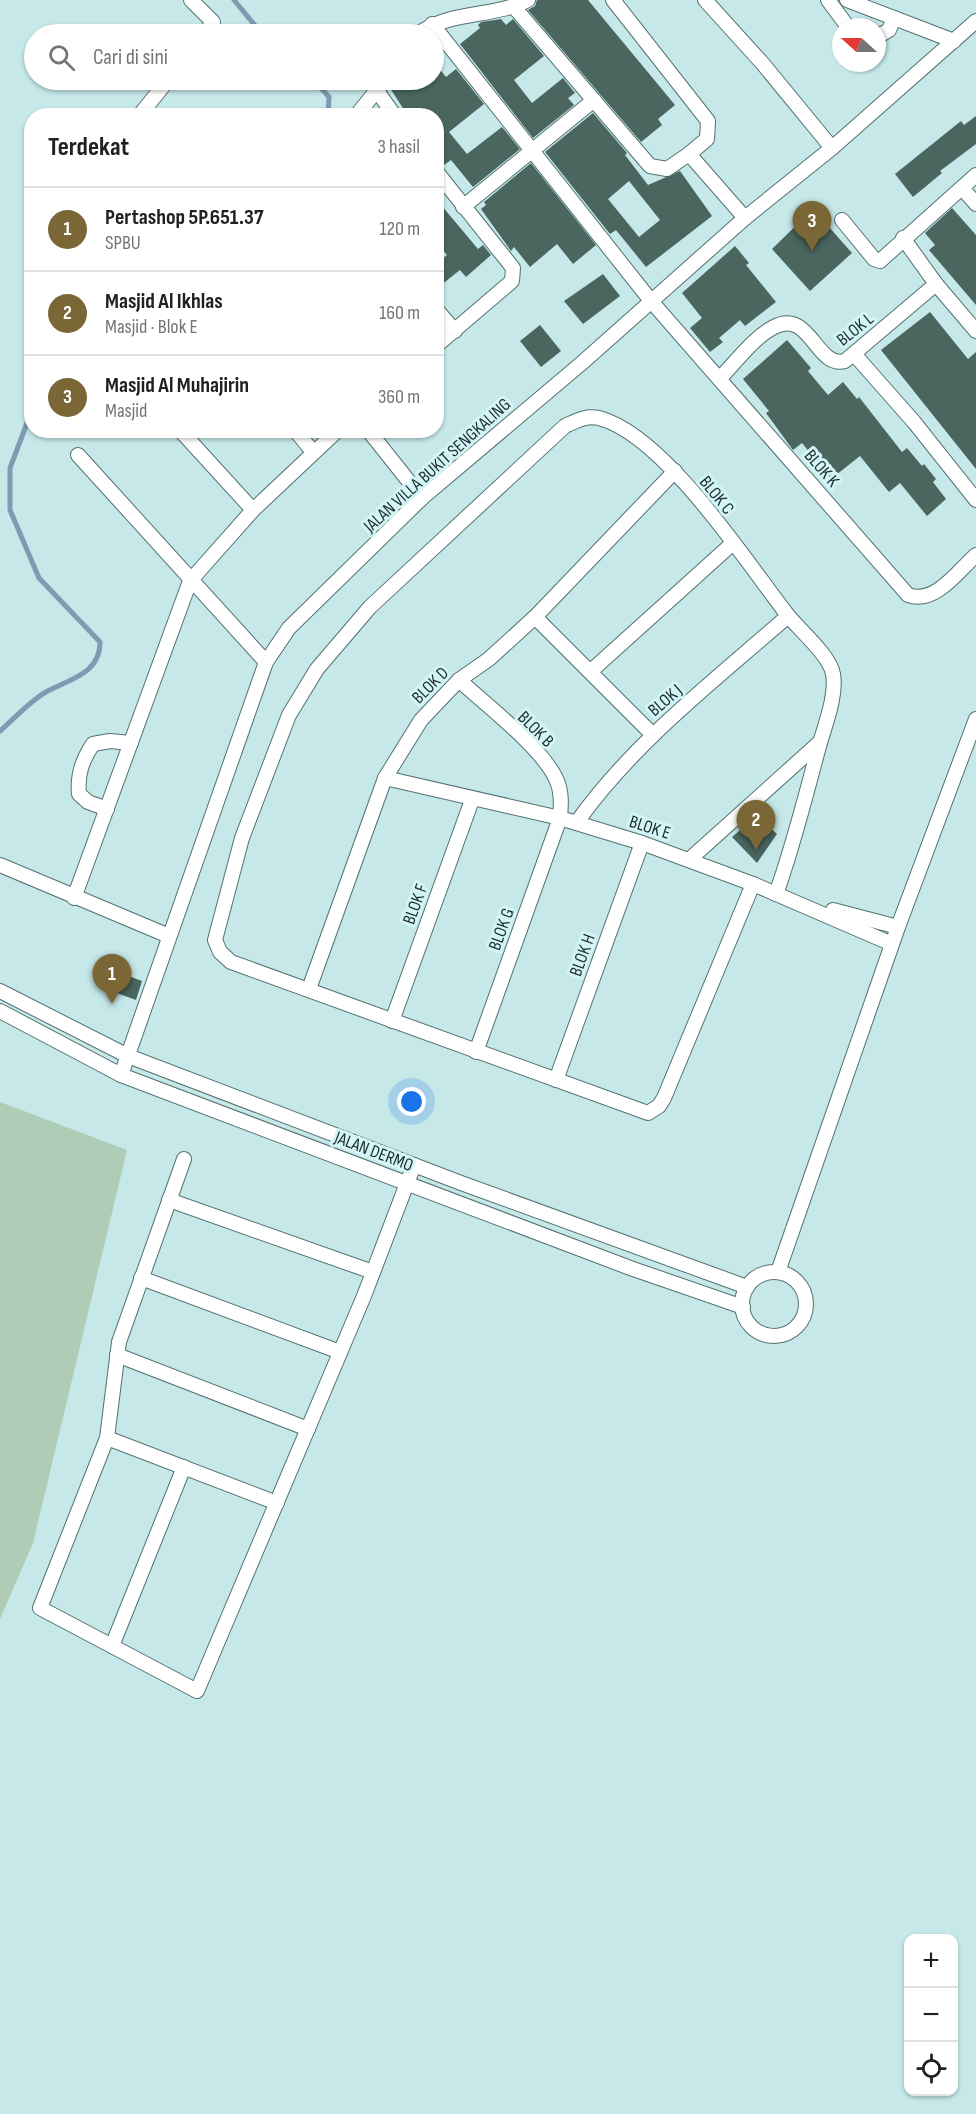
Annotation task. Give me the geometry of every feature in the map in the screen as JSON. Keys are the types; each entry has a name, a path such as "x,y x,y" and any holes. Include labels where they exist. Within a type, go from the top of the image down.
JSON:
{"street":[{"path":"191,0 213,21 211,24"},
{"path":"432,24 465,15 514,7 528,0"},
{"path":"514,7 650,166 667,169 707,139 708,121 613,0"},
{"path":"705,0 763,64 832,148"},
{"path":"828,0 842,18"},
{"path":"847,0 954,41"},
{"path":"886,32 894,18"},
{"name":"JALAN VILLA BUKIT SENGKALING","path":"121,1075 266,662 289,628 422,498 745,218 832,148 976,21"},
{"name":"BLOK K","path":"444,39 651,301 908,595 918,599 934,594 976,555"},
{"path":"145,108 160,90"},
{"path":"362,108 377,90"},
{"path":"383,90 391,108"},
{"path":"464,207 594,100"},
{"path":"689,154 745,218"},
{"path":"842,220 876,262 976,174"},
{"path":"444,181 513,268 512,281 444,340"},
{"path":"962,188 976,204"},
{"path":"903,238 936,284 976,331"},
{"name":"BLOK L","path":"720,378 765,333 778,325 795,324 810,335 830,360 837,363 854,354 936,284"},
{"path":"444,318 455,331"},
{"path":"854,354 914,422 976,500"},
{"name":"BLOK C","path":"753,884 659,1106 648,1113 231,962 220,952 215,940 216,929 242,838 289,715 316,669 370,607 565,426 582,417 598,418 631,435 675,471 788,616 828,662 833,672 834,685 820,742 776,894"},
{"path":"187,438 253,510"},
{"path":"302,438 313,452"},
{"path":"74,897 190,581 253,510 329,438"},
{"path":"374,438 422,498"},
{"path":"78,454 190,581 251,642 266,662"},
{"name":"BLOK D","path":"309,989 385,778 421,720 459,680 489,659 535,617 675,471"},
{"path":"591,671 733,543"},
{"name":"BLOK J","path":"577,822 605,783 653,735 788,616"},
{"path":"535,617 653,735"},
{"name":"BLOK B","path":"459,680 543,760 557,780 562,799 560,818"},
{"path":"778,1272 898,927 976,719"},
{"path":"107,809 88,802 79,794 78,780 85,756 93,744 110,741 131,743"},
{"path":"690,859 820,742"},
{"name":"BLOK E","path":"385,778 472,800 577,822 642,843 753,884 892,944"},
{"name":"BLOK F","path":"392,1021 472,800"},
{"name":"BLOK G","path":"476,1052 560,818"},
{"name":"BLOK H","path":"556,1080 642,843"},
{"path":"0,865 169,936"},
{"path":"776,894 898,927"},
{"path":"0,990 128,1056 461,1183 747,1287"},
{"name":"JALAN DERMO","path":"0,1011 121,1075 452,1201 743,1307"},
{"path":"184,1159 119,1342 106,1438 40,1608 197,1691 340,1352 414,1165"},
{"path":"452,1201 461,1183"},
{"path":"169,1200 373,1272"},
{"path":"778,1272 796,1280 806,1298 806,1307 798,1325 780,1335 759,1332 745,1317 743,1307 747,1287 760,1275 778,1272"},
{"path":"141,1278 340,1352"},
{"path":"117,1355 308,1429"},
{"path":"106,1438 277,1503"},
{"path":"112,1646 184,1467"}],"green space":[{"path":"0,1102 127,1150 33,1543 0,1619"}],"building":[{"path":"537,0 588,0 675,105 658,119 662,125 641,142 528,10 535,6"},
{"path":"501,19 506,25 513,19 544,56 514,80 532,103 563,78 575,93 568,98 574,105 533,138 460,44 480,28 478,25 481,22"},
{"path":"456,69 484,104 449,132 467,154 502,127 520,149 473,187 451,160 444,165 444,108 403,108 391,90 444,90 444,74 446,77"},
{"path":"593,113 627,153 625,155 648,185 680,171 712,216 646,267 616,230 610,234 545,152","holes":["629,181 660,220 639,237 608,199"]},
{"path":"976,116 976,144 940,171 942,173 913,197 895,174 961,121 964,125"},
{"path":"531,163 596,245 573,264 557,244 530,267 514,247 511,251 481,209 486,205 484,202"},
{"path":"952,208 976,235 976,305 929,250 935,245 925,233"},
{"path":"444,209 478,249 483,245 491,255 466,277 460,270 444,283 444,257 447,255 444,251"},
{"path":"813,209 852,253 810,291 772,249"},
{"path":"735,246 749,263 746,265 776,302 745,326 740,320 719,338 723,342 710,352 690,328 702,318 682,293"},
{"path":"603,274 620,296 583,324 564,301"},
{"path":"930,312 968,359 976,352 976,469 881,350"},
{"path":"540,325 561,351 541,367 520,341"},
{"path":"787,340 811,368 808,371 828,395 843,382 857,399 859,397 902,452 907,448 936,479 933,482 946,499 927,516 900,483 889,492 860,456 831,479 802,443 793,450 766,413 769,411 743,379"},
{"path":"757,816 777,834 757,863 732,837"},
{"path":"104,967 142,981 136,1000 97,986"}],"waterway":[{"path":"234,0 254,24"},
{"path":"323,90 329,97 328,108"},
{"path":"0,731 40,696 74,679 89,668 99,653 100,642 39,578 10,510 10,468 24,431"}],"place":[{"name":"Masjid Al Muhajirin","path":"812,251"},
{"name":"Masjid Al Ikhlas","path":"756,850"},
{"name":"Pertashop 5P.651.37","path":"112,1004"}]}
